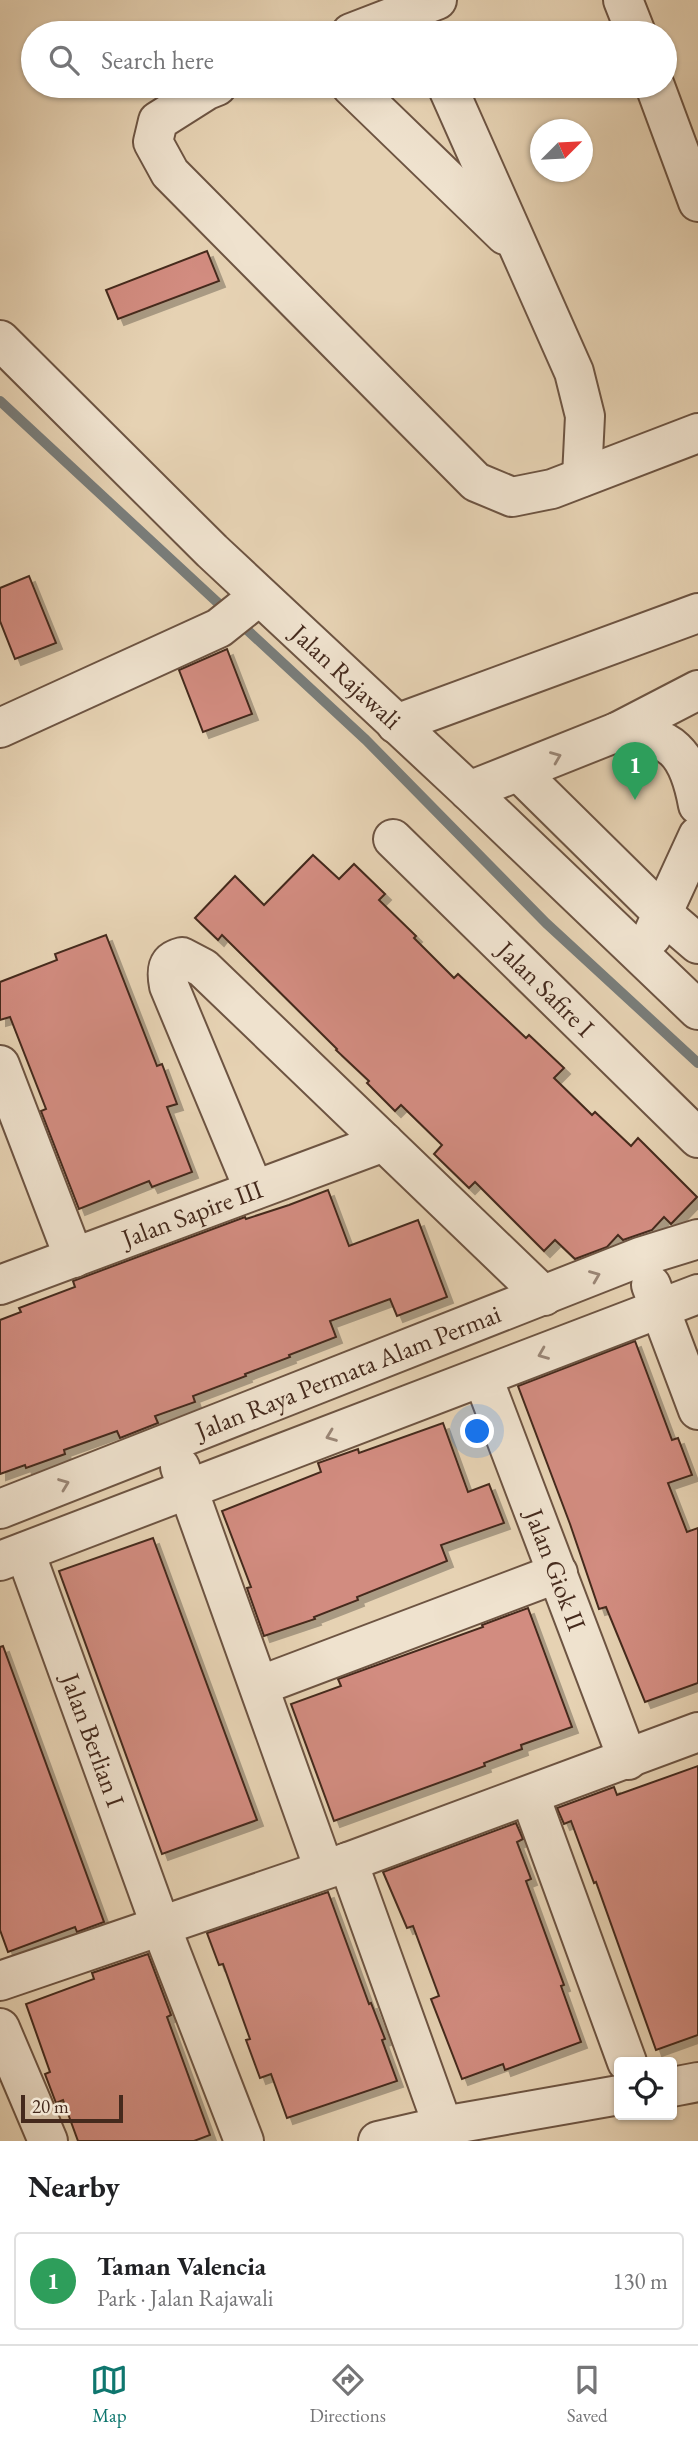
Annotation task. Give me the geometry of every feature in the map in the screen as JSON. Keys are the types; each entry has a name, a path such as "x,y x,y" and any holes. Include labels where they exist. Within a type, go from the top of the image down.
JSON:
{"street":[{"path":"623,0 631,21"},
{"path":"397,21 424,14"},
{"path":"194,98 158,121 153,142 170,173 476,482 512,497 552,489 698,433"},
{"path":"363,98 520,249"},
{"path":"452,98 574,372 585,416 582,477"},
{"path":"659,98 698,202"},
{"name":"Jalan Rajawali","path":"0,340 241,611 396,724 470,791 698,1010"},
{"path":"0,728 241,611"},
{"path":"396,724 698,612"},
{"path":"470,791 617,732 698,690"},
{"path":"617,732 650,736 671,746 690,769 698,805"},
{"path":"519,772 663,914 698,944"},
{"path":"643,956 698,836"},
{"name":"Jalan Safire I","path":"393,839 698,1138"},
{"path":"254,1190 169,986 166,974 168,966 173,960 182,957 203,968 544,1296"},
{"path":"0,1065 74,1258"},
{"name":"Jalan Sapire III","path":"0,1285 384,1142"},
{"name":"Jalan Raya Permata Alam Permai","path":"0,1509 640,1257 698,1238"},
{"path":"640,1257 698,1410"},
{"name":"Jalan Raya Permata Alam Permai","path":"13,1556 698,1294"},
{"name":"Jalan Giok II","path":"483,1378 628,1760"},
{"path":"171,1442 259,1686 443,2126"},
{"name":"Jalan Berlian I","path":"13,1556 244,2141"},
{"path":"259,1686 558,1573"},
{"path":"0,1981 336,1866 698,1732"},
{"path":"530,1796 625,2057"},
{"path":"0,2028 48,2141"},
{"path":"677,2086 698,2082"},
{"path":"378,2141 443,2126 614,2096"}],"building":[{"path":"207,251 219,281 118,319 106,290"},
{"path":"29,576 56,643 15,659 0,621 0,588"},
{"path":"227,649 252,714 203,732 179,670"},
{"path":"313,855 339,879 354,864 385,894 379,900 454,978 458,974 526,1038 529,1035 564,1068 554,1078 592,1115 595,1112 631,1146 638,1138 697,1197 671,1224 664,1217 652,1230 623,1240 618,1235 607,1247 575,1259 555,1240 544,1251 475,1182 469,1188 434,1154 442,1145 401,1105 395,1111 367,1083 369,1081 222,935 218,940 195,918 235,876 264,905"},
{"path":"106,935 157,1066 162,1064 177,1104 167,1107 192,1172 152,1187 149,1181 79,1209 41,1111 46,1109 10,1017 0,1020 0,982 57,960 55,954"},
{"path":"328,1190 349,1246 418,1220 447,1297 397,1316 390,1299 330,1321 336,1337 193,1396 195,1402 155,1416 158,1423 120,1438 117,1431 64,1450 65,1454 0,1474 0,1320 21,1312 19,1308 75,1287 73,1281 245,1217 246,1219"},
{"path":"635,1341 672,1440 678,1438 692,1475 668,1483 687,1532 698,1528 698,1683 645,1702 606,1607 599,1609 518,1386"},
{"path":"443,1423 468,1492 489,1484 504,1523 441,1545 447,1561 357,1597 358,1600 314,1617 315,1619 264,1636 247,1588 251,1587 222,1511 321,1472 318,1463 358,1449 359,1453"},
{"path":"153,1538 257,1820 162,1854 59,1571"},
{"path":"528,1608 572,1727 521,1745 522,1749 484,1763 485,1766 334,1821 291,1704 341,1686 338,1679"},
{"path":"3,1646 104,1922 77,1932 75,1927 8,1952 0,1930 0,1647"},
{"path":"698,1766 698,2035 656,2050 596,1882 594,1883 571,1821 564,1824 557,1808 614,1787 617,1795"},
{"path":"516,1823 523,1839 517,1842 531,1879 526,1881 564,1985 561,1986 581,2042 505,2070 503,2064 462,2079 431,1999 439,1996 413,1926 407,1928 383,1872"},
{"path":"328,1892 369,2004 371,2003 385,2039 382,2040 397,2081 287,2118 271,2074 260,2078 246,2040 250,2039 223,1964 219,1965 207,1933"},
{"path":"148,1954 171,2015 167,2017 210,2135 194,2141 78,2141 63,2100 56,2103 45,2074 50,2072 26,2004 94,1979 92,1973"}],"waterway":[{"path":"0,401 366,740 546,923 698,1063"}],"place":[{"name":"Taman Valencia","path":"635,800"}]}
